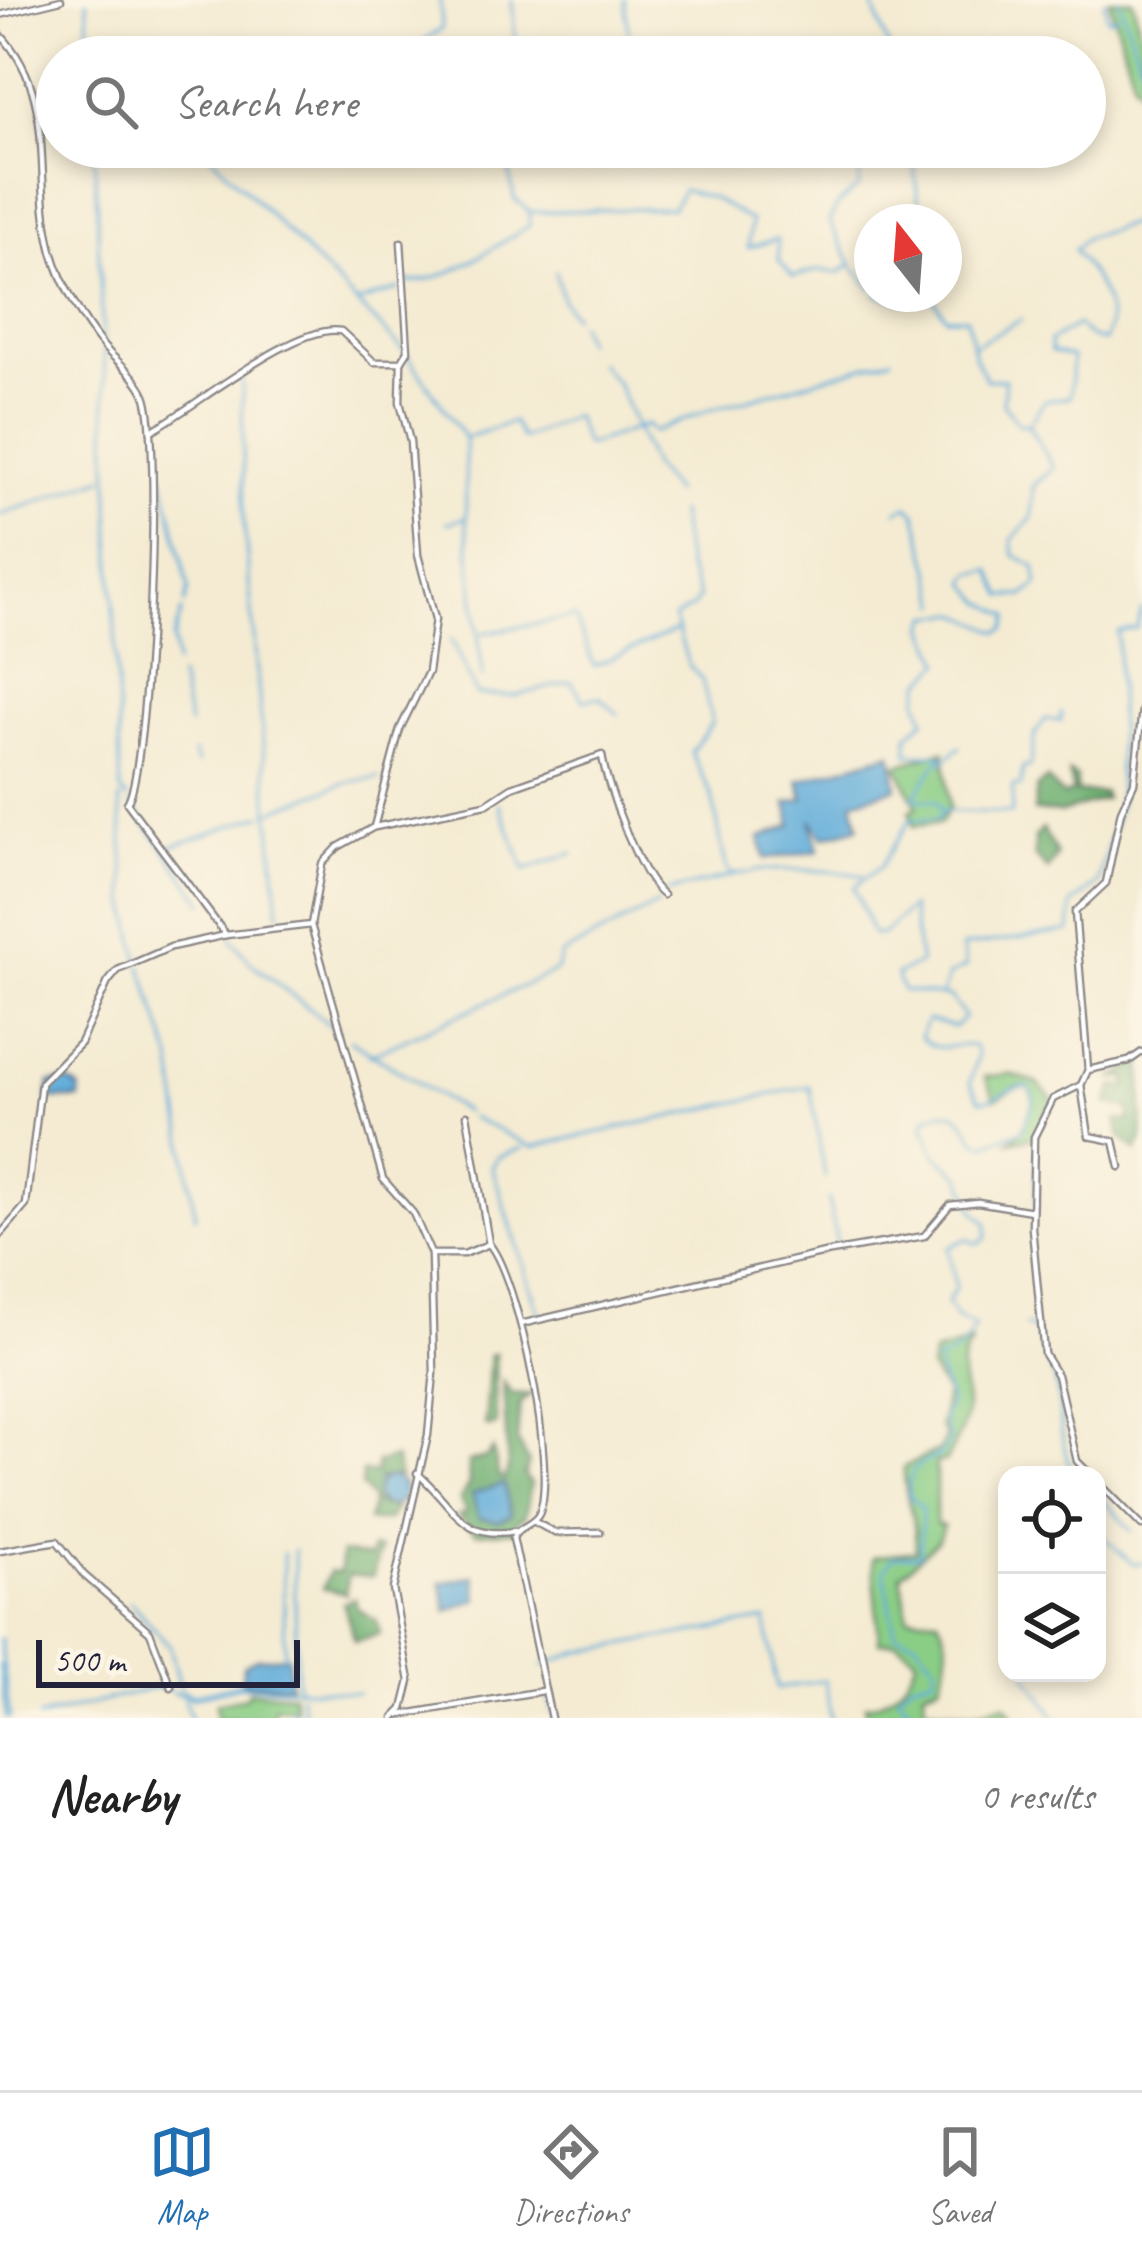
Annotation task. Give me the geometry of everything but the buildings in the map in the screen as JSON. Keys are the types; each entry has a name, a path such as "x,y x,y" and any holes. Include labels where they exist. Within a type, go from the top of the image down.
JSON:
{"street":[{"path":"0,15 61,0"},
{"path":"0,34 23,62 36,102"},
{"path":"43,168 47,223 58,270 102,345 145,393 151,431 142,736 127,803 226,934"},
{"path":"374,827 400,729 428,672 435,619 417,546 410,442 400,403 400,362 408,351 401,242"},
{"path":"151,431 280,350 323,330 341,331 374,362 400,362"},
{"path":"1120,1167 1114,1142 1089,1136 1081,1084 1088,1070 1075,912 1106,883 1121,811 1134,783 1142,710"},
{"path":"542,1691 397,1716 410,1667 393,1589 428,1435 434,1373 431,1254 413,1213 383,1179 311,925 311,901 330,853 374,827 486,804 512,787 602,755 610,789 639,860 663,895"},
{"path":"0,1235 26,1205 40,1083 80,1043 118,970 171,947 226,934 300,922 311,925"},
{"path":"1088,1070 1129,1061 1142,1052"},
{"path":"1081,1084 1060,1093 1039,1123 1033,1142 1032,1211 1044,1354 1057,1375 1082,1466"},
{"path":"417,1473 468,1528 491,1534 515,1531 533,1521 544,1485 545,1446 521,1324 490,1244 467,1115"},
{"path":"521,1324 825,1253 924,1236 939,1221 943,1207 978,1202 1032,1211"},
{"path":"431,1254 464,1254 490,1244"},
{"path":"1106,1490 1142,1526"},
{"path":"533,1521 555,1533 600,1532"},
{"path":"515,1531 542,1691 551,1718"},
{"path":"0,1551 57,1541 84,1575 150,1632 170,1688"}],"green space":[{"path":"1109,0 1133,0 1142,40 1142,92 1134,82"},
{"path":"944,751 950,806 941,823 914,826 910,811 917,807 897,765"},
{"path":"1069,773 1076,777 1077,792 1103,793 1105,799 1061,813 1034,811 1037,787 1047,779 1063,796 1073,792"},
{"path":"1043,829 1057,855 1048,870 1035,857 1035,837"},
{"path":"1142,1061 1142,1140 1137,1151 1121,1138 1117,1120 1130,1121 1129,1108 1107,1104 1114,1087 1128,1086 1126,1077 1112,1079"},
{"path":"1010,1074 1037,1083 1053,1099 1034,1137 1009,1142 1022,1130 1034,1101 1029,1088 1019,1086 995,1099 985,1077"},
{"path":"971,1343 962,1369 964,1422 946,1461 936,1462 936,1524 943,1526 938,1540 901,1575 908,1616 938,1618 947,1643 940,1684 924,1689 925,1707 972,1712 1005,1704 1015,1718 867,1718 865,1705 884,1700 898,1689 917,1658 897,1642 879,1642 873,1557 916,1551 904,1467 939,1450 946,1437 940,1426 946,1393 930,1368 934,1353"},
{"path":"495,1354 496,1425 490,1427 485,1425 490,1355"},
{"path":"503,1382 513,1395 531,1394 520,1403 517,1440 529,1463 524,1476 531,1484 525,1516 515,1523 515,1531 476,1533 458,1516 466,1513 460,1499 469,1484 468,1462 486,1458 493,1450 499,1478 504,1479 508,1469"},
{"path":"395,1458 399,1477 379,1478 377,1504 396,1509 387,1521 368,1521 372,1500 361,1487 362,1472 376,1473 376,1463"},
{"path":"372,1548 380,1549 373,1577 348,1575 346,1594 323,1588 330,1571 340,1573 341,1553 370,1557"},
{"path":"355,1598 357,1608 376,1620 380,1634 355,1641 343,1603"},
{"path":"249,1691 293,1694 295,1708 274,1706 273,1718 217,1718 216,1703 246,1697"}],"water":[{"path":"892,753 897,788 853,801 859,827 823,837 811,819 819,851 765,859 760,838 792,825 787,803 804,799 799,780"},
{"path":"67,1081 79,1088 80,1099 48,1099 50,1083"},
{"path":"390,1478 400,1482 404,1492 400,1502 390,1506 380,1502 376,1492 380,1482"},
{"path":"504,1484 511,1515 500,1521 479,1518 472,1494"},
{"path":"475,1576 478,1599 447,1611 441,1583"},
{"path":"288,1656 290,1685 242,1683 243,1666 256,1658"}],"waterway":[{"path":"87,0 89,36"},
{"path":"431,36 442,28 440,0"},
{"path":"512,0 515,36"},
{"path":"625,0 629,36"},
{"path":"871,0 884,36"},
{"path":"1104,0 1108,19 1117,16"},
{"path":"1119,0 1142,68"},
{"path":"92,32 96,36"},
{"path":"95,168 103,343"},
{"path":"224,168 404,351"},
{"path":"509,168 514,198 530,212 672,208 683,190 712,198 751,221 748,248 777,239 779,260 793,277 819,270 839,273 851,264 854,267"},
{"path":"851,263 829,221 839,203 859,187 860,168"},
{"path":"915,168 919,204"},
{"path":"406,282 438,276 470,262 529,226 530,212"},
{"path":"919,1718 898,1696 911,1682 934,1677 936,1665 916,1641 895,1634 884,1571 892,1558 920,1555 922,1509 909,1496 910,1482 917,1467 937,1456 950,1440 942,1418 950,1403 936,1362 960,1348 975,1326 956,1317 947,1302 956,1287 948,1248 966,1239 979,1244 987,1237 987,1223 974,1210 962,1177 936,1155 923,1126 928,1116 953,1112 976,1141 986,1144 1022,1130 1034,1101 1029,1087 980,1100 970,1083 978,1054 974,1046 940,1047 920,1037 927,1020 955,1027 965,1017 950,997 903,991 896,975 920,963 911,907 883,934 873,935 854,887 881,866 910,820 938,819 943,811 936,801 913,798 942,755 908,754 908,735 925,720 918,699 922,683 942,662 926,627 930,616 959,613 999,632 1006,629 1010,616 984,602 967,583 971,574 991,570 1003,596 1024,596 1038,584 1035,566 1014,555 1012,540 1032,518 1033,486 1054,468 1028,425 1045,400 1070,397 1072,357 1051,352 1050,341 1077,325 1091,338 1104,341 1108,329 1101,292 1074,250 1085,238 1142,220"},
{"path":"556,272 562,299 573,316"},
{"path":"356,303 399,289"},
{"path":"943,312 946,317 967,317 975,358 986,380 1005,379 1003,404 1019,424 1028,425"},
{"path":"974,345 1021,320"},
{"path":"579,324 585,341"},
{"path":"104,351 121,791 127,799"},
{"path":"407,355 465,438 513,422 522,439 574,416 586,446 646,425 653,432 707,411 892,358"},
{"path":"599,363 618,385 652,466 674,492"},
{"path":"242,379 244,523 269,812"},
{"path":"465,440 466,518 483,678"},
{"path":"163,477 189,589 185,603"},
{"path":"0,515 104,478"},
{"path":"897,511 908,506 916,513 940,604"},
{"path":"679,512 687,567 699,597 693,607 674,618 688,664 702,680 712,723 691,752 712,796 726,867 731,874 747,873"},
{"path":"447,523 464,518"},
{"path":"942,994 949,975 966,967 962,947 1070,931 1072,904 1098,884 1119,804 1118,632 1137,628 1142,610"},
{"path":"176,664 173,639 182,611"},
{"path":"483,633 575,617 594,666 677,630"},
{"path":"451,639 477,695 515,696 571,682 584,700 600,697 618,714"},
{"path":"179,677 189,725"},
{"path":"945,811 1012,813 1013,786 1021,786 1023,767 1030,767 1035,735 1045,719 1061,721 1061,713"},
{"path":"942,762 960,747"},
{"path":"194,753 197,764"},
{"path":"267,813 347,782 379,778"},
{"path":"120,799 127,901 139,959"},
{"path":"131,804 205,904"},
{"path":"499,804 525,870 573,853"},
{"path":"167,848 262,815"},
{"path":"270,816 279,914"},
{"path":"751,872 807,870 863,876"},
{"path":"667,892 735,875"},
{"path":"370,1055 556,971 561,955 658,904"},
{"path":"231,938 251,963 338,1031"},
{"path":"141,965 172,1059 195,1216"},
{"path":"350,1040 465,1112"},
{"path":"471,1117 532,1147 810,1086 825,1177"},
{"path":"1036,1146 1036,1210"},
{"path":"522,1148 498,1157 492,1167 539,1314"},
{"path":"828,1198 838,1248"},
{"path":"1025,1326 1035,1329 1053,1376 1071,1466"},
{"path":"1106,1502 1132,1531"},
{"path":"1106,1539 1133,1564 1142,1563"},
{"path":"294,1550 297,1689"},
{"path":"283,1553 285,1656"},
{"path":"129,1601 170,1646 181,1691 193,1695 242,1683"},
{"path":"543,1665 580,1652 766,1620 777,1689 825,1680 831,1718"},
{"path":"0,1638 10,1718"},
{"path":"0,1665 6,1718"},
{"path":"1032,1682 1056,1718"},
{"path":"173,1692 191,1698 240,1686 291,1688"},
{"path":"38,1718 158,1687 169,1690"},
{"path":"294,1688 358,1693"},
{"path":"300,1695 304,1718"},
{"path":"549,1698 555,1718"},
{"path":"184,1700 191,1718"},
{"path":"292,1707 293,1718"}]}
